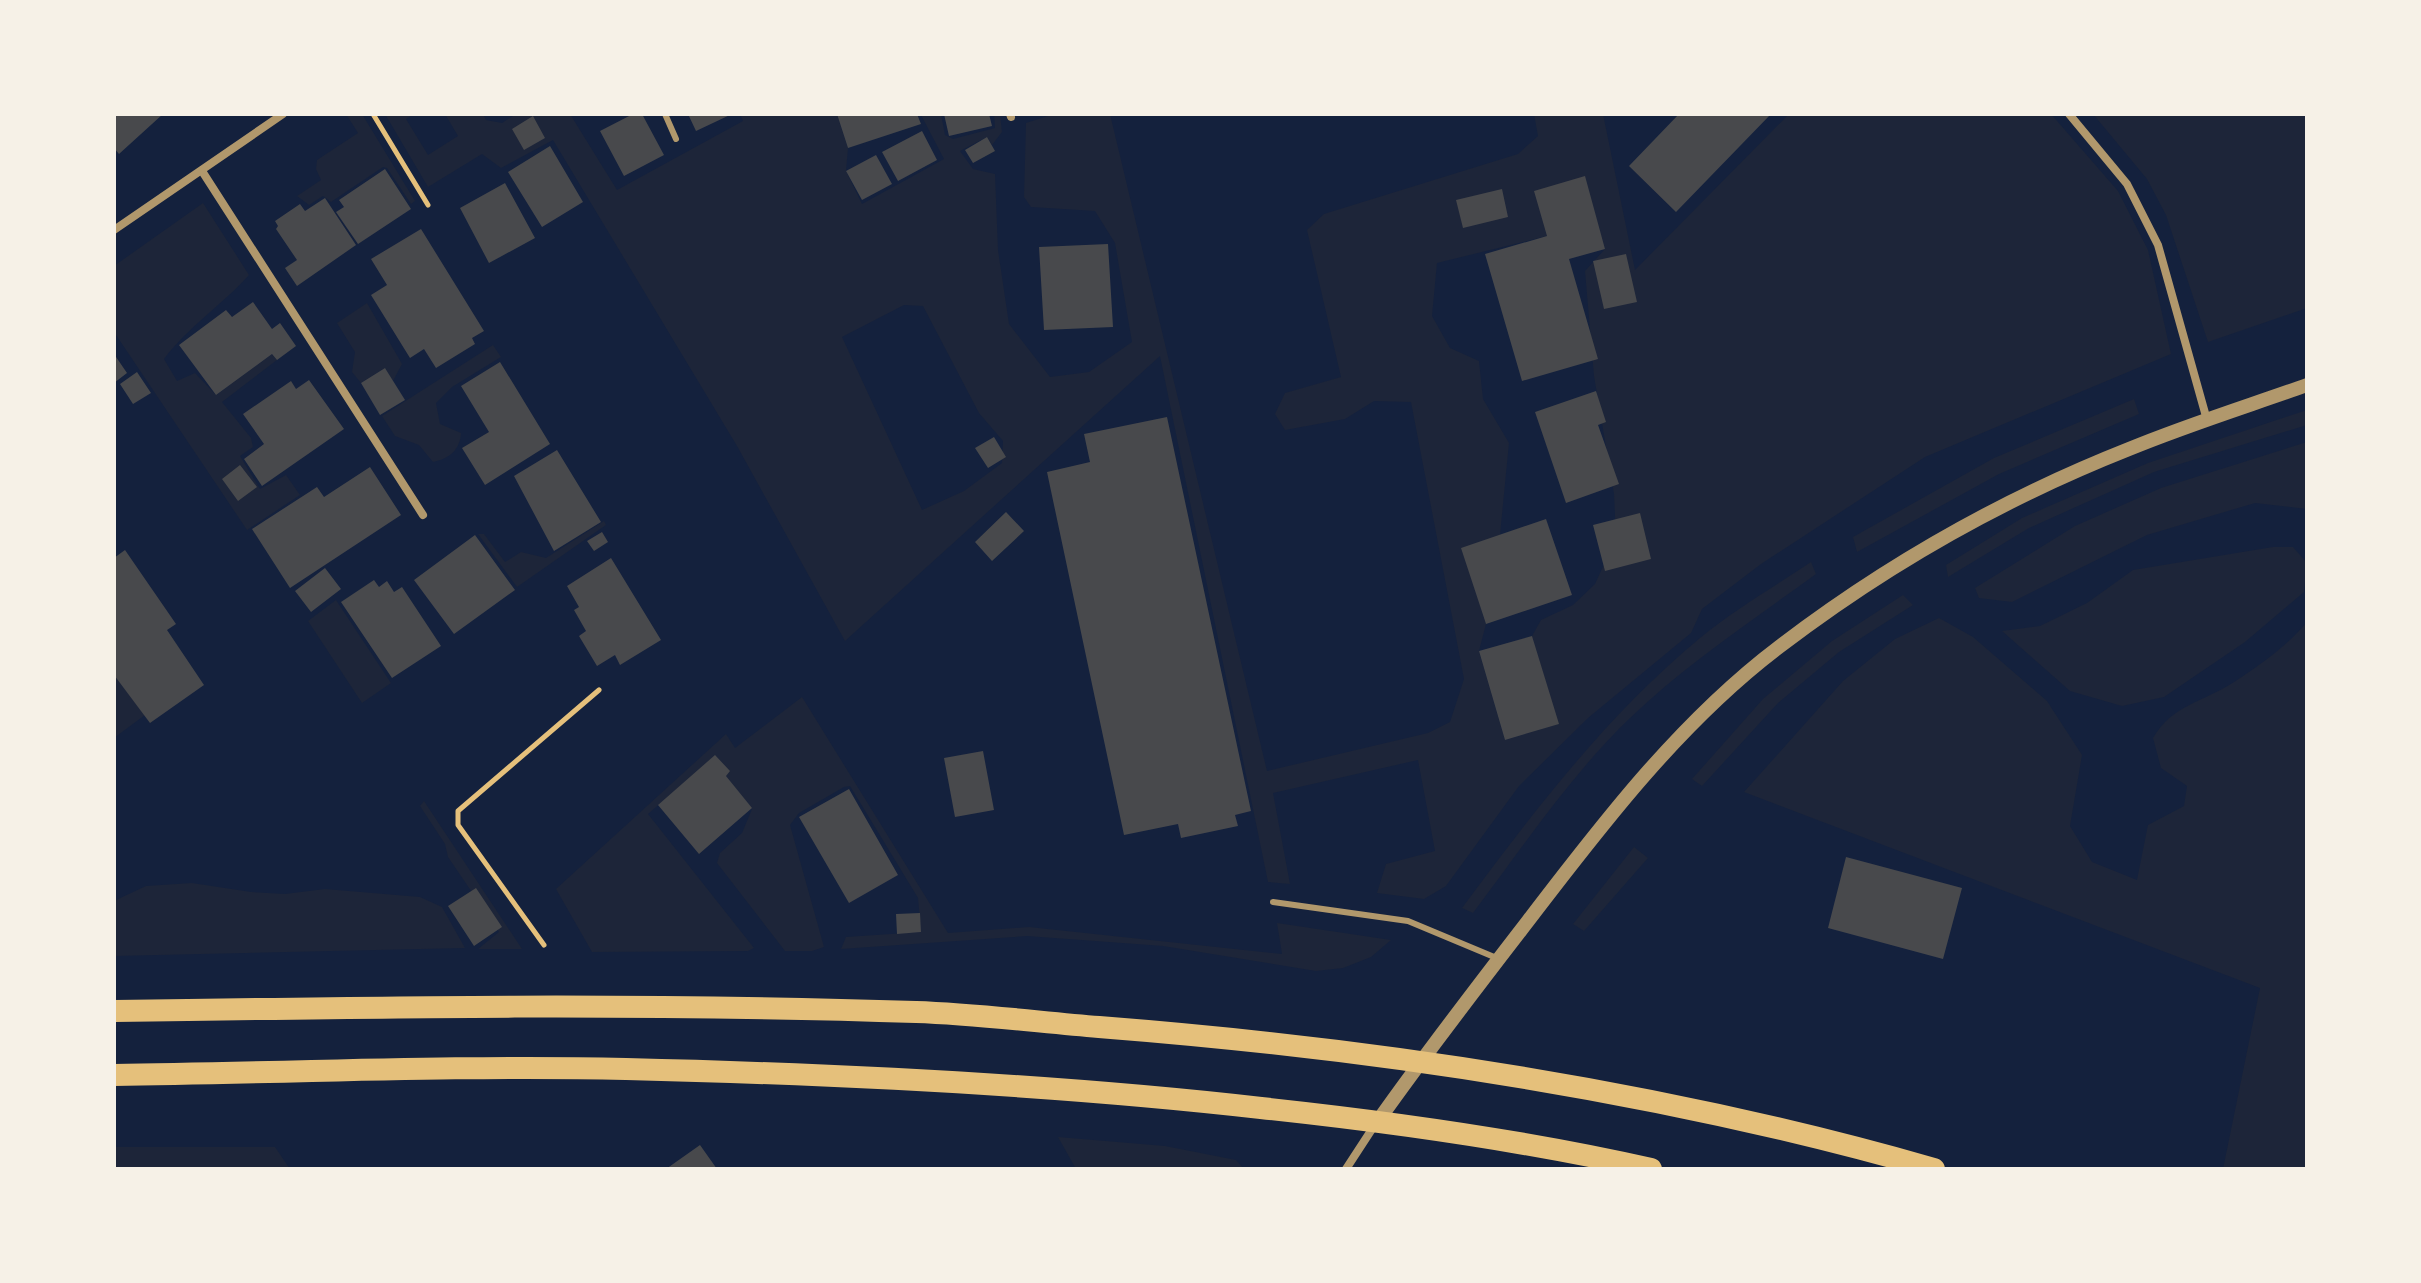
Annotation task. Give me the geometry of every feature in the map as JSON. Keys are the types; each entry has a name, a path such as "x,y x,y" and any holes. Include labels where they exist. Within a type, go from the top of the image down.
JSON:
{"highway":[{"path":"114,1011 522,1005 920,1012 1209,1035 1420,1061 1768,1127 1934,1169"},
{"path":"114,1075 623,1069 964,1083 1170,1097 1378,1121 1578,1152 1651,1169"}],"street":[{"path":"114,230 283,114"},
{"path":"2069,114 2127,184 2158,245 2207,420"},
{"path":"202,171 423,515"},
{"path":"1346,1169 1420,1061 1625,798 1704,714 1776,648 1863,587 1947,537 2128,449 2307,385"}],"lane":[{"path":"665,114 676,139"},
{"path":"1273,902 1408,921 1499,959"}],"path":[{"path":"373,114 428,205"},
{"path":"544,945 458,825 458,811 599,690"}],"shaded area":[{"path":"346,114 362,114 415,201 411,204 387,168 383,167 331,202 323,196 309,205 297,196 321,180 316,169 317,160 358,133"},
{"path":"385,114 414,114 406,119 428,155 458,136 445,114 483,114 486,120 502,123 516,114 570,114 617,190 743,121 740,114 837,114 848,148 846,171 862,204 944,159 921,115 941,114 945,135 953,139 995,128 994,114 1000,114 1002,132 992,145 987,137 960,151 973,169 995,174 998,250 1009,324 1050,377 1089,372 1132,342 1115,243 1095,211 1031,207 1024,197 1026,123 1054,114 1110,114 1267,771 1428,733 1450,722 1464,679 1411,402 1374,401 1345,419 1285,430 1275,414 1285,393 1341,377 1307,230 1324,214 1518,154 1538,136 1534,114 1603,114 1635,270 1789,114 2051,114 2118,191 2148,250 2171,354 1925,457 1761,564 1702,609 1691,633 1588,718 1519,786 1446,886 1424,899 1377,893 1386,864 1435,851 1418,760 1273,793 1290,884 1268,882 1160,356 845,641 737,446 553,140 501,168 482,154 428,187","holes":["1584,177 1605,249 1585,271 1594,376 1614,494 1616,538 1595,584 1573,605 1541,620 1532,636 1558,724 1505,740 1479,651 1486,624 1462,548 1500,535 1509,443 1483,399 1479,361 1450,348 1432,316 1437,263 1547,236","904,305 923,306 979,413 1003,441 1002,463 964,491 922,510 842,337"]},
{"path":"2093,114 2307,114 2307,308 2208,342 2166,215 2147,179"},
{"path":"203,203 249,275 164,359 177,381 195,373 216,395 272,354 277,360 222,402 251,438 253,447 240,456 260,489 286,475 300,495 247,530 114,332 114,266"},
{"path":"367,303 402,364 393,381 385,368 361,383 352,372 355,352 337,323"},
{"path":"493,345 501,357 452,387 436,403 440,424 461,433 453,453 433,462 419,445 395,436 382,416"},
{"path":"2134,399 2139,414 1999,474 1857,552 1853,537 1994,458"},
{"path":"2307,410 2307,425 2154,472 2029,528 1948,577 1946,565 2022,518 2148,463"},
{"path":"2307,442 2307,509 2255,503 2147,535 2012,602 1979,598 1975,588 2075,526 2161,488"},
{"path":"604,521 606,525 517,587 478,534 484,534 505,562 521,552 546,558"},
{"path":"2273,547 2293,547 2307,563 2304,592 2245,642 2164,697 2122,706 2070,691 2002,631 2040,626 2087,603 2133,570"},
{"path":"1811,562 1816,574 1697,661 1629,719 1567,788 1473,913 1462,908 1544,800 1634,699 1700,638"},
{"path":"1903,595 1913,605 1839,652 1778,703 1702,786 1692,779 1763,699 1832,641"},
{"path":"336,600 391,683 362,703 308,621"},
{"path":"1939,618 1973,637 2047,701 2082,755 2070,826 2092,862 2137,880 2148,825 2184,806 2187,786 2161,768 2153,738 2179,711 2254,669 2307,622 2307,1169 2223,1169 2260,988 1744,792 1843,681 1895,639"},
{"path":"114,675 145,715 114,738"},
{"path":"802,697 948,933 1029,927 1282,954 1277,923 1391,940 1371,957 1343,968 1316,971 1163,946 1027,936 841,949 846,937 921,932 918,898 850,786 799,813 790,825 824,947 812,951 785,951 717,863 720,853 742,833 752,809 726,776 715,756 648,814 754,948 748,951 592,952 556,889 726,734 735,748"},
{"path":"424,801 522,949 478,949 499,932 448,857 445,844 420,806"},
{"path":"1634,847 1648,858 1584,931 1573,924"},
{"path":"192,883 251,892 285,894 325,889 420,897 442,907 465,948 114,956 114,901 146,886"},
{"path":"1058,1137 1165,1146 1236,1160 1244,1169 1076,1169"},
{"path":"114,1147 275,1147 290,1169 114,1169"}],"building":[{"path":"114,114 163,114 119,154 114,148"},
{"path":"633,114 642,114 664,155 624,176 600,131"},
{"path":"688,114 732,114 696,131"},
{"path":"837,114 917,114 921,124 848,148"},
{"path":"944,114 989,114 992,126 949,136"},
{"path":"1679,114 1771,114 1676,212 1629,166"},
{"path":"533,116 545,138 524,150 512,129"},
{"path":"922,131 937,160 898,181 882,152"},
{"path":"987,137 995,151 973,163 965,150"},
{"path":"550,146 583,202 542,227 508,172"},
{"path":"876,155 892,184 862,200 846,171"},
{"path":"385,169 411,209 358,244 336,212 344,207 339,200"},
{"path":"1585,176 1605,249 1569,259 1598,359 1522,381 1485,254 1547,236 1534,191"},
{"path":"505,183 535,238 489,263 460,208"},
{"path":"1502,189 1508,217 1463,228 1456,200"},
{"path":"325,198 356,245 297,286 285,268 297,260 276,229 275,221 300,204 305,211"},
{"path":"421,229 484,331 472,338 475,344 436,368 424,349 410,358 371,295 387,285 371,259"},
{"path":"1108,244 1113,327 1044,330 1039,247"},
{"path":"1626,254 1637,302 1604,309 1593,261"},
{"path":"253,302 272,329 280,323 296,346 277,360 272,354 216,395 179,345 226,310 232,317"},
{"path":"114,354 127,373 114,383"},
{"path":"500,362 550,444 485,485 462,448 489,432 461,386"},
{"path":"385,368 405,400 380,415 361,383"},
{"path":"137,372 151,393 133,404 120,384"},
{"path":"309,380 344,429 262,486 244,459 264,444 243,414 291,381 296,389"},
{"path":"1596,391 1606,422 1598,425 1619,484 1566,503 1535,412"},
{"path":"1167,417 1251,811 1235,815 1238,826 1181,838 1178,824 1124,835 1047,472 1090,462 1084,434"},
{"path":"994,437 1006,457 988,468 975,448"},
{"path":"557,450 601,522 554,551 514,476"},
{"path":"240,465 257,487 238,501 222,479"},
{"path":"370,467 401,515 290,588 252,529 317,487 324,497"},
{"path":"1006,512 1024,531 992,561 975,542"},
{"path":"1640,513 1651,559 1605,571 1593,525"},
{"path":"1546,519 1572,595 1486,624 1461,548"},
{"path":"602,532 608,542 594,551 587,541"},
{"path":"475,535 515,590 454,634 414,580"},
{"path":"125,550 176,624 167,630 204,685 150,723 114,675 114,558"},
{"path":"611,558 661,640 620,665 615,655 597,666 579,636 586,631 574,610 579,607 567,586"},
{"path":"325,568 341,589 311,612 295,591"},
{"path":"374,580 379,587 387,581 394,592 402,587 441,646 392,678 341,602"},
{"path":"1532,636 1559,724 1505,740 1479,651"},
{"path":"983,751 994,810 955,817 944,758"},
{"path":"715,755 730,771 726,776 752,808 699,854 658,805"},
{"path":"849,789 898,875 849,903 799,817"},
{"path":"1846,857 1962,888 1943,959 1828,928"},
{"path":"476,888 502,927 474,946 448,906"},
{"path":"920,913 921,932 897,934 896,914"},
{"path":"700,1145 717,1169 666,1169"}]}
